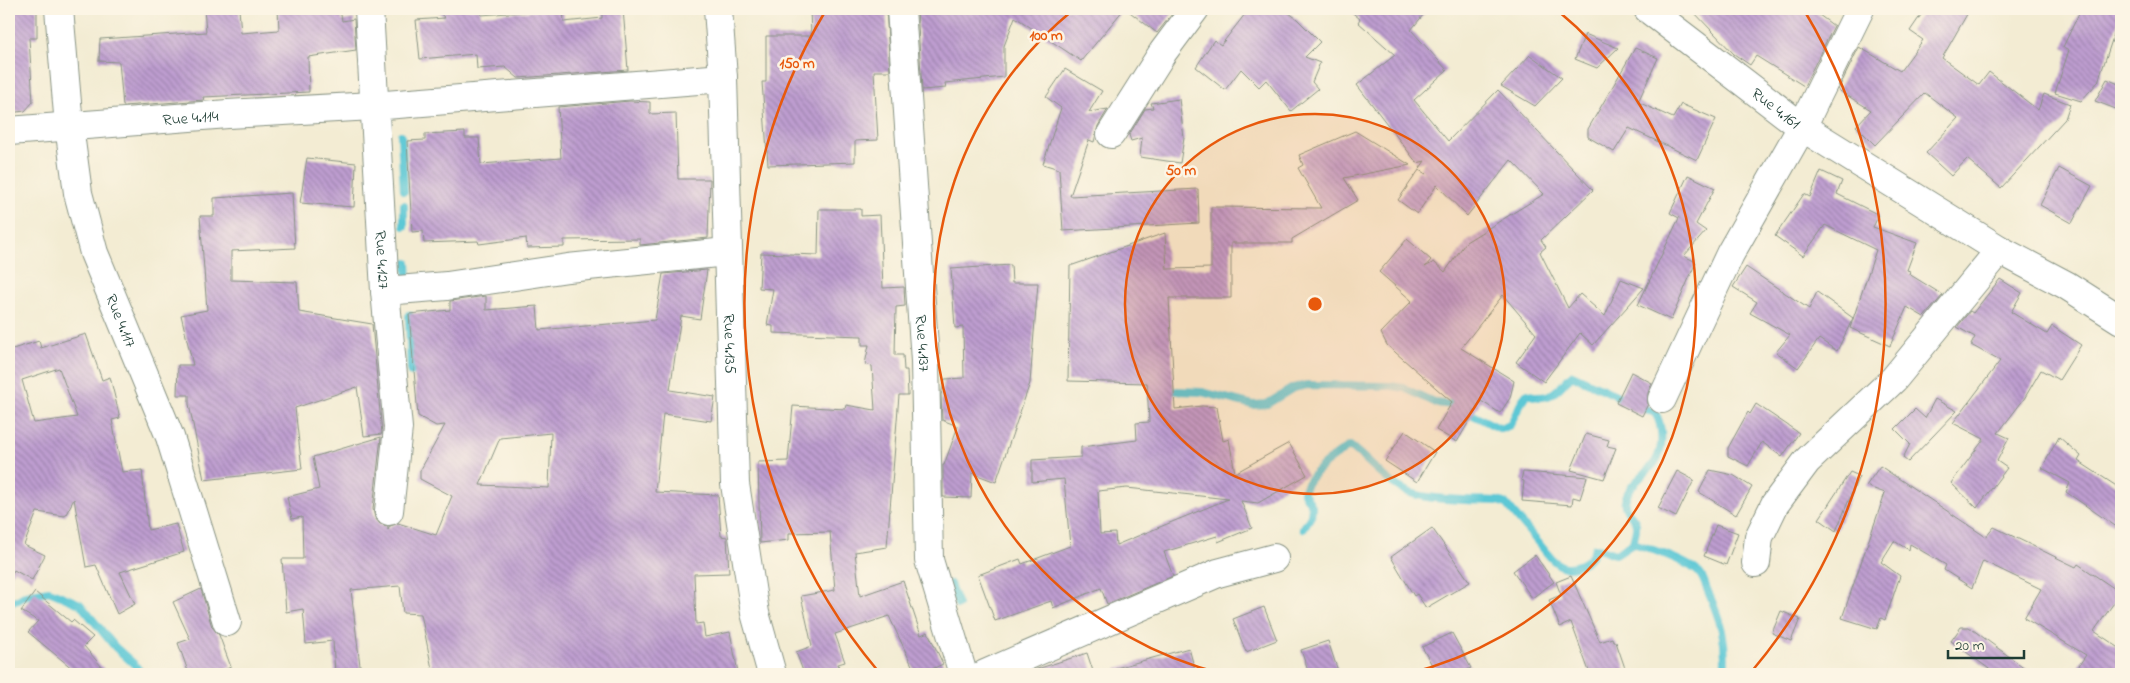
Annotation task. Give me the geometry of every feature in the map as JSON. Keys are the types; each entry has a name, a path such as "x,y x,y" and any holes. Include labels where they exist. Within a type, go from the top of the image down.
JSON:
{"street":[{"name":"Rue 4.117","path":"59,9 69,126 78,193 94,253 170,437 228,622"},
{"name":"Rue 4.127","path":"369,9 373,106 385,291 398,428 389,511"},
{"name":"Rue 4.135","path":"718,9 723,78 735,484 755,613 772,674"},
{"name":"Rue 4.137","path":"901,9 926,361 929,560 963,674"},
{"path":"1111,134 1194,9"},
{"name":"Rue 4.161","path":"1648,9 1802,127 1860,9"},
{"name":"Rue 4.114","path":"9,131 228,114 373,106 723,78"},
{"path":"1662,399 1730,254 1802,127 2000,250 2066,285 2121,320"},
{"path":"1756,563 1759,537 1775,504 1806,461 1855,413 1894,379 2000,250"},
{"path":"385,291 447,286 568,268 727,252"},
{"path":"985,674 1218,573 1274,558"}],"building":[{"path":"9,9 37,9 37,38 29,38 33,102 25,111 9,113"},
{"path":"204,9 239,9 241,33 279,30 278,9 340,9 342,21 354,19 356,50 308,57 309,92 203,97 204,100 123,106 119,62 99,61 100,39 206,32"},
{"path":"435,9 480,9 481,15 563,9 564,22 602,18 602,9 623,9 628,70 518,78 505,67 477,69 476,54 420,59 416,20 445,18"},
{"path":"810,9 886,9 890,71 874,71 878,140 855,141 855,162 768,165 762,82 766,82 766,36 811,36"},
{"path":"917,9 1124,9 1081,61 1015,17 1004,46 1004,77 945,83 946,88 922,90"},
{"path":"1126,9 1176,9 1157,33"},
{"path":"1249,9 1284,9 1320,42 1305,57 1320,63 1312,82 1318,89 1291,111 1266,80 1259,87 1241,69 1225,90 1196,67 1214,40 1221,45"},
{"path":"1348,9 1428,9 1411,30 1447,70 1414,100 1448,141 1498,90 1593,190 1541,240 1546,247 1540,252 1568,308 1580,294 1605,316 1621,279 1644,288 1593,345 1580,333 1544,382 1516,362 1536,334 1503,295 1461,348 1514,381 1510,398 1500,413 1481,401 1457,442 1436,430 1452,402 1387,345 1381,333 1412,301 1379,272 1407,239 1431,260 1425,267 1434,262 1445,272 1466,242 1544,194 1511,160 1467,216 1437,185 1417,214 1398,200 1419,170 1426,174 1420,168 1425,161 1417,163 1357,85 1395,55 1358,22 1360,19"},
{"path":"1691,9 1811,9 1834,26 1804,86 1756,56 1750,65 1734,54"},
{"path":"1925,9 1970,9 1942,58 1979,85 1989,72 2038,110 2044,94 2070,104 2065,119 2001,188 1967,159 1951,176 1926,153 1958,118 1925,93 1875,145 1856,126 1871,110 1838,90 1859,47 1900,71 1923,40 1910,31"},
{"path":"2081,9 2121,9 2121,13 2098,82 2081,101 2055,93 2069,50 2063,47"},
{"path":"1585,34 1618,48 1597,68 1575,59"},
{"path":"1635,48 1658,58 1638,102 1673,118 1681,104 1716,119 1697,160 1629,128 1614,152 1588,137 1588,129"},
{"path":"1530,55 1562,78 1535,106 1501,86"},
{"path":"1065,69 1102,91 1089,112 1108,109 1098,126 1094,142 1089,140 1070,196 1198,189 1199,223 1063,231 1059,169 1043,164 1061,108 1046,97"},
{"path":"2107,79 2121,85 2121,111 2095,101"},
{"path":"1179,99 1184,138 1180,163 1140,157 1142,138 1131,141 1129,135 1145,109 1153,108 1151,103"},
{"path":"630,101 650,102 650,114 676,113 678,179 710,179 708,238 640,245 640,239 564,240 564,247 527,248 526,238 479,244 478,241 424,243 423,231 412,232 407,141 425,140 425,134 465,132 465,138 479,138 481,164 561,158 558,107"},
{"path":"1355,131 1410,165 1344,178 1358,200 1292,239 1292,243 1231,243 1231,298 1169,298 1175,409 1202,406 1217,407 1223,441 1229,439 1235,473 1289,443 1307,475 1258,503 1241,501 1252,528 1218,542 1217,536 1164,552 1173,576 1107,604 1101,588 1053,608 1051,601 995,621 978,575 1020,559 1022,564 1070,546 1064,479 1032,482 1032,460 1081,457 1081,447 1137,440 1136,423 1149,422 1147,383 1068,381 1070,266 1165,233 1167,269 1211,268 1211,207 1321,208 1298,168 1303,165 1299,155","holes":["1127,488 1228,499 1116,545 1115,533 1100,534 1098,491"]},
{"path":"307,158 356,163 354,207 300,203"},
{"path":"2059,168 2092,186 2072,223 2040,205"},
{"path":"1821,171 1842,181 1837,194 1879,215 1873,227 1917,243 1907,270 1910,271 1909,274 1943,295 1924,317 1907,307 1890,346 1850,328 1876,250 1825,225 1803,256 1775,236 1804,194 1810,197"},
{"path":"1688,175 1715,188 1696,224 1706,231 1684,256 1696,262 1671,320 1638,305 1679,218 1670,213"},
{"path":"292,193 295,248 231,251 231,280 297,282 299,312 372,324 382,434 364,436 357,387 295,408 302,469 204,480 189,404 189,395 177,395 178,365 193,365 181,315 207,310 200,216 214,216 214,198"},
{"path":"819,209 861,209 861,216 880,215 883,288 904,287 905,306 896,307 895,355 903,355 904,370 907,370 908,395 899,395 887,547 855,552 860,596 903,581 921,635 928,632 943,664 921,674 916,674 889,616 835,634 845,662 838,664 840,671 827,674 804,674 796,652 812,646 801,596 835,590 830,532 789,533 789,540 760,543 758,462 788,461 793,406 845,409 846,405 875,410 872,366 865,364 869,345 862,345 862,336 773,333 773,326 767,325 773,289 759,288 761,253 818,255"},
{"path":"1011,265 1012,283 1038,283 1030,383 996,482 972,473 971,498 943,497 943,465 958,426 942,420 941,395 945,379 964,378 963,327 955,328 951,269"},
{"path":"1746,267 1809,309 1817,292 1853,318 1837,351 1819,339 1798,368 1776,352 1790,335 1750,313 1757,302 1733,287"},
{"path":"707,270 700,319 681,316 670,390 715,397 711,421 663,414 655,492 718,495 721,536 727,537 729,573 694,574 696,624 703,623 705,637 730,632 738,672 725,674 433,674 421,614 403,613 400,586 351,590 361,674 335,674 333,641 306,644 303,609 286,612 282,559 303,559 302,517 292,519 287,497 319,489 313,457 381,437 373,509 375,518 380,524 388,526 388,530 390,526 398,523 436,535 452,496 420,479 420,471 445,425 436,426 418,416 409,314 450,310 450,301 486,296 486,310 537,306 539,330 655,320 663,274","holes":["551,433 549,488 480,485 500,438"]},
{"path":"2000,279 2022,293 2011,312 2047,334 2052,326 2081,345 2059,380 2041,370 2024,399 1998,433 2009,438 1997,461 2007,468 1977,508 1951,483 1984,439 1953,423 2000,361 1971,345 1975,337 1957,327 1970,311 1973,313"},
{"path":"86,334 102,380 110,377 120,418 112,420 122,472 142,470 148,530 176,524 184,552 120,572 135,604 117,614 96,565 86,567 74,499 65,516 37,512 24,545 45,555 32,580 14,570 9,580 9,350 39,341 41,348","holes":["59,368 77,417 34,423 22,380"]},
{"path":"1631,372 1652,383 1648,393 1648,404 1642,416 1616,403"},
{"path":"1935,399 1957,411 1908,462 1903,458 1910,444 1895,429 1915,409 1925,418"},
{"path":"1756,404 1799,433 1782,457 1762,442 1748,466 1728,456 1728,448 1748,412 1750,414"},
{"path":"1405,431 1435,452 1417,482 1385,461"},
{"path":"1586,434 1609,440 1607,446 1616,448 1604,479 1571,470"},
{"path":"2059,437 2081,456 2078,461 2121,489 2121,530 2066,492 2070,483 2042,468"},
{"path":"1880,466 1986,537 1994,527 2076,567 2078,564 2121,593 2094,631 2121,649 2121,674 2073,674 2086,655 2024,618 2041,589 1983,561 1972,588 1944,570 1946,565 1910,544 1909,550 1894,541 1881,562 1900,576 1885,620 1881,618 1877,629 1842,618 1885,493 1866,486"},
{"path":"1710,470 1733,475 1752,487 1736,515 1699,492"},
{"path":"1677,471 1694,480 1676,517 1658,508"},
{"path":"1523,472 1587,477 1580,499 1573,497 1572,505 1522,501 1524,481 1521,480"},
{"path":"1850,472 1859,476 1836,531 1819,519"},
{"path":"1716,525 1738,533 1726,565 1704,556"},
{"path":"1432,528 1470,582 1426,608 1417,594 1414,596 1391,557"},
{"path":"1535,555 1554,582 1532,598 1513,571"},
{"path":"1571,576 1600,642 1612,638 1616,642 1627,674 1590,674 1571,622 1560,627 1549,600 1561,595 1556,582"},
{"path":"201,589 212,627 219,635 231,667 215,674 189,674 178,643 190,639 173,602"},
{"path":"35,592 71,622 73,620 93,637 84,646 108,674 79,674 28,632 38,621 21,611"},
{"path":"1264,607 1277,640 1246,652 1233,619"},
{"path":"1781,611 1800,619 1791,641 1772,633"},
{"path":"1961,627 1969,627 2033,674 1996,674 1951,641"},
{"path":"1452,633 1471,668 1459,674 1437,674 1422,647"},
{"path":"1328,641 1339,674 1309,674 1301,650"},
{"path":"1189,648 1196,674 1117,674 1116,668"},
{"path":"1087,653 1094,674 1034,674 1034,670"}],"waterway":[{"path":"401,135 404,191"},
{"path":"404,205 404,226"},
{"path":"407,263 408,286"},
{"path":"409,315 411,372"},
{"path":"1177,391 1202,392 1253,405 1267,404 1293,388 1307,385 1392,386 1404,388 1436,403 1453,405 1501,429 1510,425 1527,394 1542,397 1548,396 1572,375 1655,413 1658,418 1661,430 1661,444 1658,457 1630,489 1625,501 1626,508 1636,524 1633,543"},
{"path":"1303,529 1311,516 1312,506 1303,491 1311,477 1336,455 1350,446 1392,483 1408,492 1439,499 1498,501 1506,504 1557,564 1570,567 1575,566 1588,560 1595,548 1601,548 1616,554 1633,543 1648,548 1683,562 1702,576 1722,630 1725,651 1724,674"},
{"path":"950,584 958,605"},
{"path":"9,602 18,600 26,595 49,591 80,604 115,647 142,674"}]}
